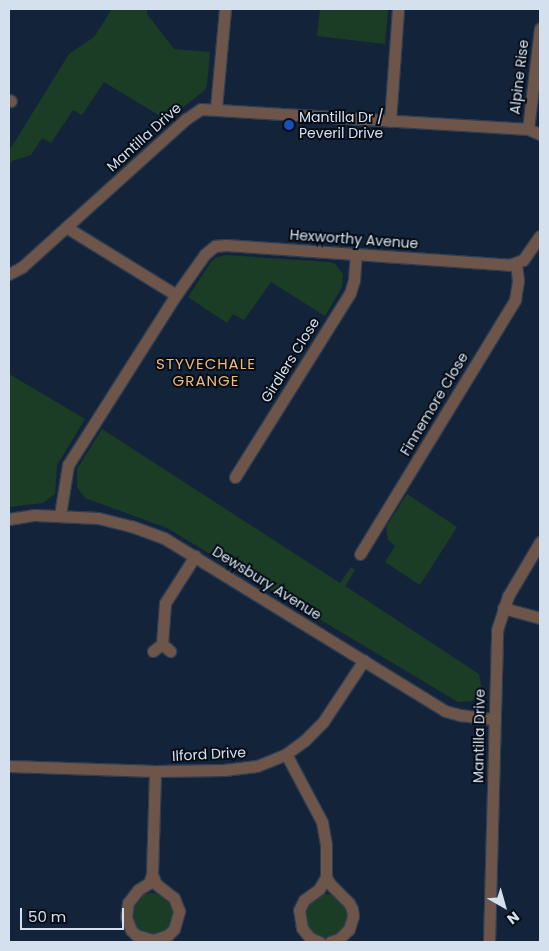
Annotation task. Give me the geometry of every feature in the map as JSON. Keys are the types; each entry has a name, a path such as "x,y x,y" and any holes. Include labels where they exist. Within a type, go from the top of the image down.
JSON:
{"street":[{"path":"216,108 225,9"},
{"path":"390,121 398,9"},
{"name":"Alpine Rise","path":"528,129 540,29"},
{"name":"Mantilla Drive","path":"9,274 22,266 186,119 201,109 216,108 528,129 540,134"},
{"path":"66,228 176,295"},
{"path":"516,264 528,255 540,236"},
{"name":"Hexworthy Avenue","path":"60,515 68,465 176,295 204,254 218,245 516,264"},
{"name":"Girdlers Close","path":"235,477 350,293 356,254"},
{"name":"Finnemore Close","path":"360,554 515,300 517,290 516,264"},
{"name":"Dewsbury Avenue","path":"9,519 35,515 98,518 131,526 164,538 452,714 494,719"},
{"name":"Mantilla Drive","path":"489,942 496,639 503,608 514,583 540,542"},
{"path":"162,648 165,603 195,556"},
{"path":"503,608 540,618"},
{"name":"Ilford Drive","path":"9,766 155,771 224,770 257,766 286,754 304,741 323,722 364,660"},
{"path":"286,754 322,822 326,845 326,877 323,884 304,900 299,910 302,928 310,938 320,942"},
{"path":"152,874 156,884 174,898 180,911 174,930 168,935 154,940 136,935 131,930 126,917 128,902 138,890 149,883 152,874 155,771"},
{"path":"326,877 330,884 349,903 353,916 349,929 344,935 330,942"}],"green space":[{"path":"112,9 147,9 147,14 174,49 210,52 205,90 167,120 104,82 82,115 73,110 51,143 42,138 31,155 12,161 9,166 9,151 69,54 94,37"},
{"path":"320,9 388,9 385,44 317,36"},
{"path":"225,255 329,262 335,264 343,274 342,287 325,316 271,282 244,320 233,314 227,323 188,297 211,262 215,258"},
{"path":"9,374 85,419 57,465 55,494 43,503 9,507"},
{"path":"102,429 340,583 351,567 355,570 345,586 479,674 482,689 478,697 472,701 458,702 167,528 85,498 77,487 77,469"},
{"path":"407,494 457,527 420,585 385,562 395,546 388,540 386,527"},
{"path":"156,893 164,896 170,902 173,914 170,926 164,932 148,935 140,932 134,926 131,910 134,902 140,896"},
{"path":"326,894 338,898 344,904 348,916 344,928 338,934 326,938 314,934 308,928 304,916 308,904 314,898"}],"place":[{"name":"Mantilla Dr / Peveril Drive","path":"289,125"}],"district":[{"name":"STYVECHALE GRANGE","path":"206,372"}]}
